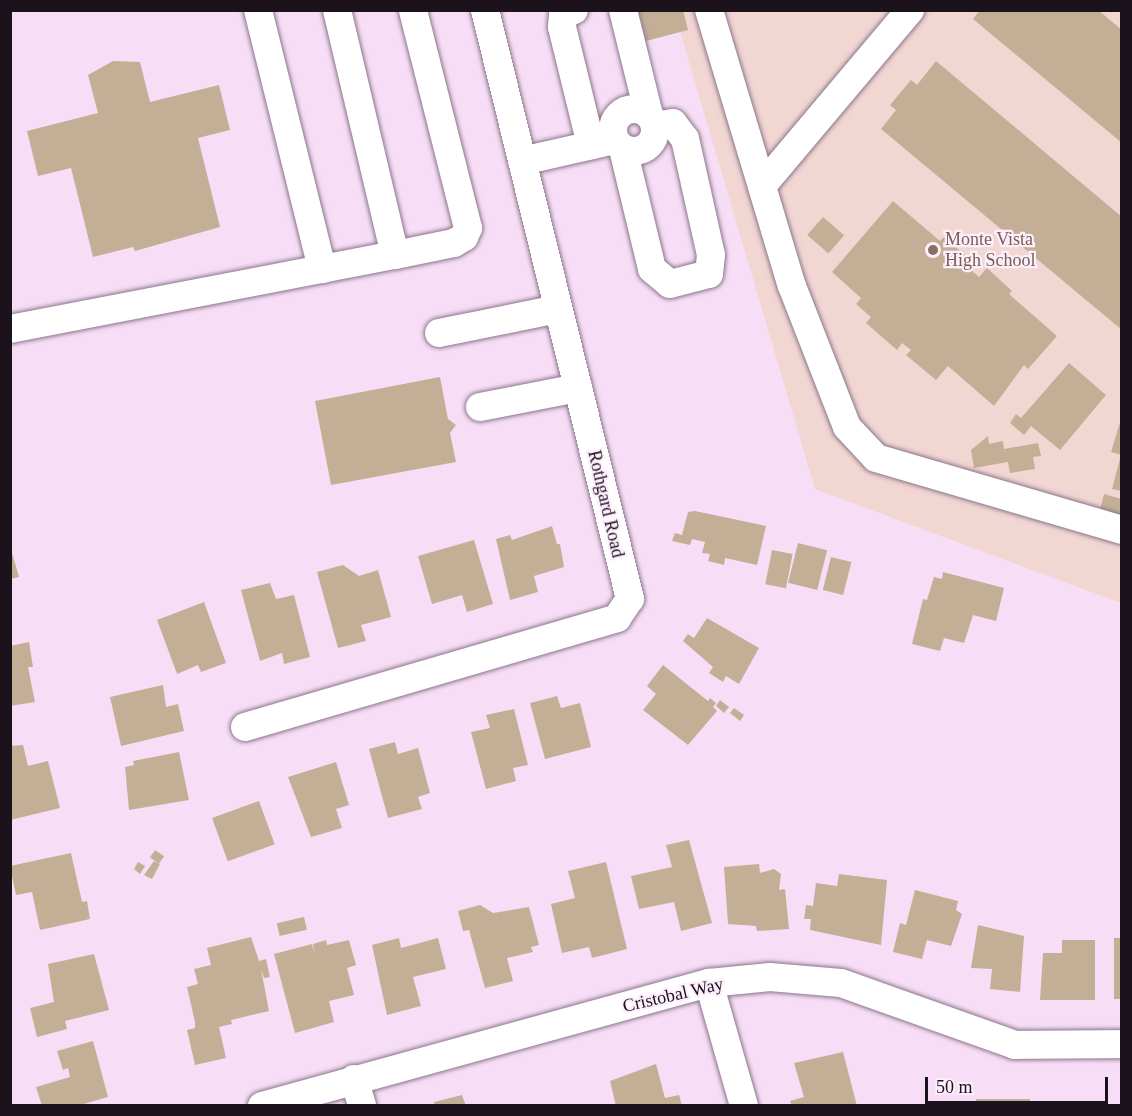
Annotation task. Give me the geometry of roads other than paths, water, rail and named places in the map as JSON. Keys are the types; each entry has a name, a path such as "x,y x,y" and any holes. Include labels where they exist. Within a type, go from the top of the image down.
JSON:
{"street":[{"path":"258,10 322,269"},
{"path":"337,10 395,255"},
{"path":"10,329 395,255 454,243 464,237 468,228 413,10"},
{"name":"Rothgard Road","path":"245,727 617,618 630,598 485,10"},
{"path":"574,10 563,15 562,27 610,144 652,269 670,284 709,274 711,255 684,139 673,123 652,121"},
{"path":"522,161 610,144 635,151 646,148 654,138 652,121 623,10"},
{"path":"709,10 792,286 848,427 876,458 1122,530"},
{"path":"762,186 909,10"},
{"path":"439,333 558,309"},
{"path":"480,406 578,388"},
{"name":"Cristobal Way","path":"262,1106 709,983 770,977 841,983 1015,1045 1122,1044"},
{"path":"709,983 744,1106"},
{"path":"354,1079 362,1106"}],"place":[{"name":"Monte Vista High School","path":"933,250"}]}
